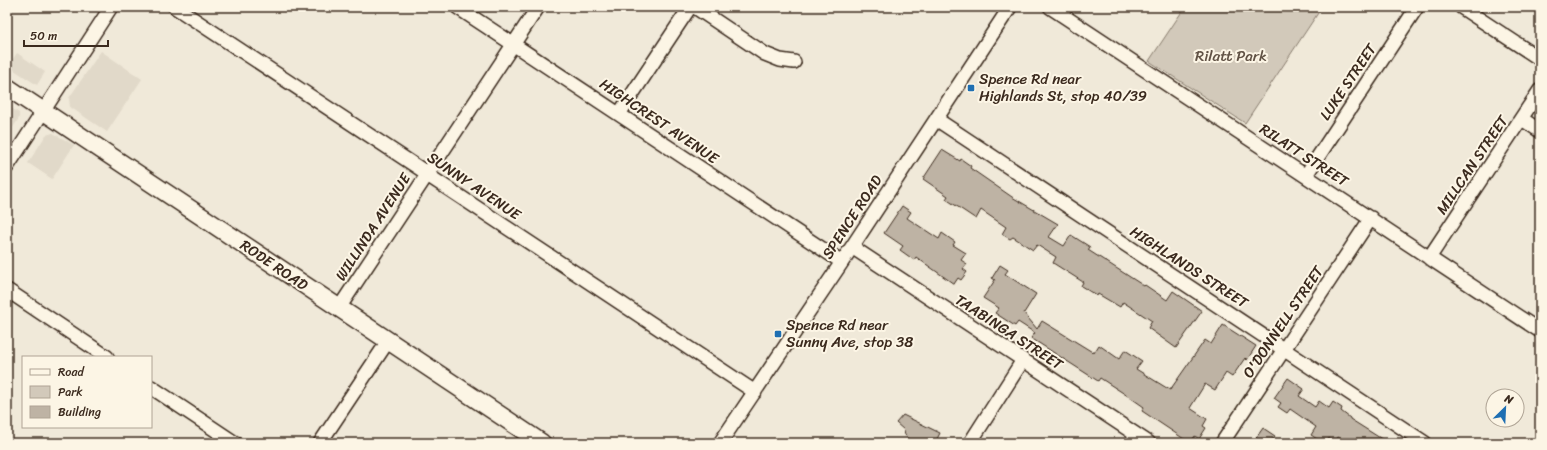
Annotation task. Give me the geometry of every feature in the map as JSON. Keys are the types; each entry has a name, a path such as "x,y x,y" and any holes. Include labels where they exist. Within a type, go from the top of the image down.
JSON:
{"main road":[{"name":"RODE ROAD","path":"7,86 536,441"}],"street":[{"path":"7,166 111,7"},
{"name":"SUNNY AVENUE","path":"175,7 755,392"},
{"name":"HIGHCREST AVENUE","path":"457,7 842,262"},
{"name":"WILLINDA AVENUE","path":"339,308 538,7"},
{"path":"618,114 690,7"},
{"path":"695,7 765,54 780,60 794,62"},
{"name":"SPENCE ROAD","path":"720,443 852,247 1010,7"},
{"name":"RILATT STREET","path":"1050,7 1540,331"},
{"name":"LUKE STREET","path":"1306,175 1417,7"},
{"path":"1461,7 1540,58"},
{"name":"MILLCAN STREET","path":"1429,258 1540,90"},
{"name":"HIGHLANDS STREET","path":"936,119 1425,443"},
{"path":"1522,119 1540,131"},
{"name":"O'DONNELL STREET","path":"1222,443 1371,218"},
{"name":"TAABINGA STREET","path":"852,247 1149,443"},
{"path":"7,290 106,356"},
{"path":"320,443 388,341"},
{"path":"970,443 1023,360"},
{"path":"152,387 235,443"}],"shaded area":[{"path":"101,51 142,79 107,132 70,107 69,98"},
{"path":"17,53 45,72 37,85 8,66"},
{"path":"7,105 19,113 19,118 7,137"},
{"path":"53,133 74,145 52,179 28,163 46,135"}],"green space":[{"name":"Rilatt Park","path":"1185,7 1322,7 1245,123 1149,61"}],"building":[{"path":"942,150 960,161 961,159 971,166 970,168 1012,197 1058,224 1049,237 1064,246 1071,235 1090,247 1088,250 1167,300 1173,291 1202,311 1176,348 1148,328 1152,321 1123,302 1120,307 1098,294 1097,296 1081,286 1083,282 1053,263 1056,257 1037,245 1033,250 1013,237 1010,239 1002,234 1006,227 981,210 976,219 946,199 948,196 923,179"},
{"path":"902,206 911,212 907,218 939,239 942,233 955,242 953,245 966,253 961,260 967,264 963,269 967,272 961,280 958,278 954,284 916,257 914,260 900,250 903,246 884,233"},
{"path":"1000,265 1008,270 1005,274 1036,294 1024,313 1037,329 1042,321 1094,353 1099,345 1119,359 1125,350 1142,361 1136,369 1170,390 1205,340 1211,344 1223,325 1256,346 1247,360 1245,358 1232,377 1226,373 1215,390 1205,384 1190,408 1207,419 1203,426 1206,428 1199,439 1195,436 1190,443 1142,411 1144,407 1134,400 1100,378 1098,381 1031,338 1035,333 1018,322 1015,326 995,313 999,308 983,298 995,280 992,278"},
{"path":"1288,378 1304,389 1299,396 1315,407 1319,401 1329,408 1333,402 1342,408 1341,411 1350,419 1388,443 1348,443 1338,437 1334,442 1329,438 1325,443 1323,443 1311,435 1316,427 1290,409 1287,413 1278,407 1281,403 1274,398"},
{"path":"903,415 940,433 935,443 912,443 905,435 904,430 896,423"},
{"path":"1263,428 1275,436 1270,443 1264,443 1256,438"}],"place":[{"name":"Spence Rd near Highlands St, stop 40/39","path":"971,88"},
{"name":"Spence Rd near Sunny Ave, stop 38","path":"778,334"}]}
